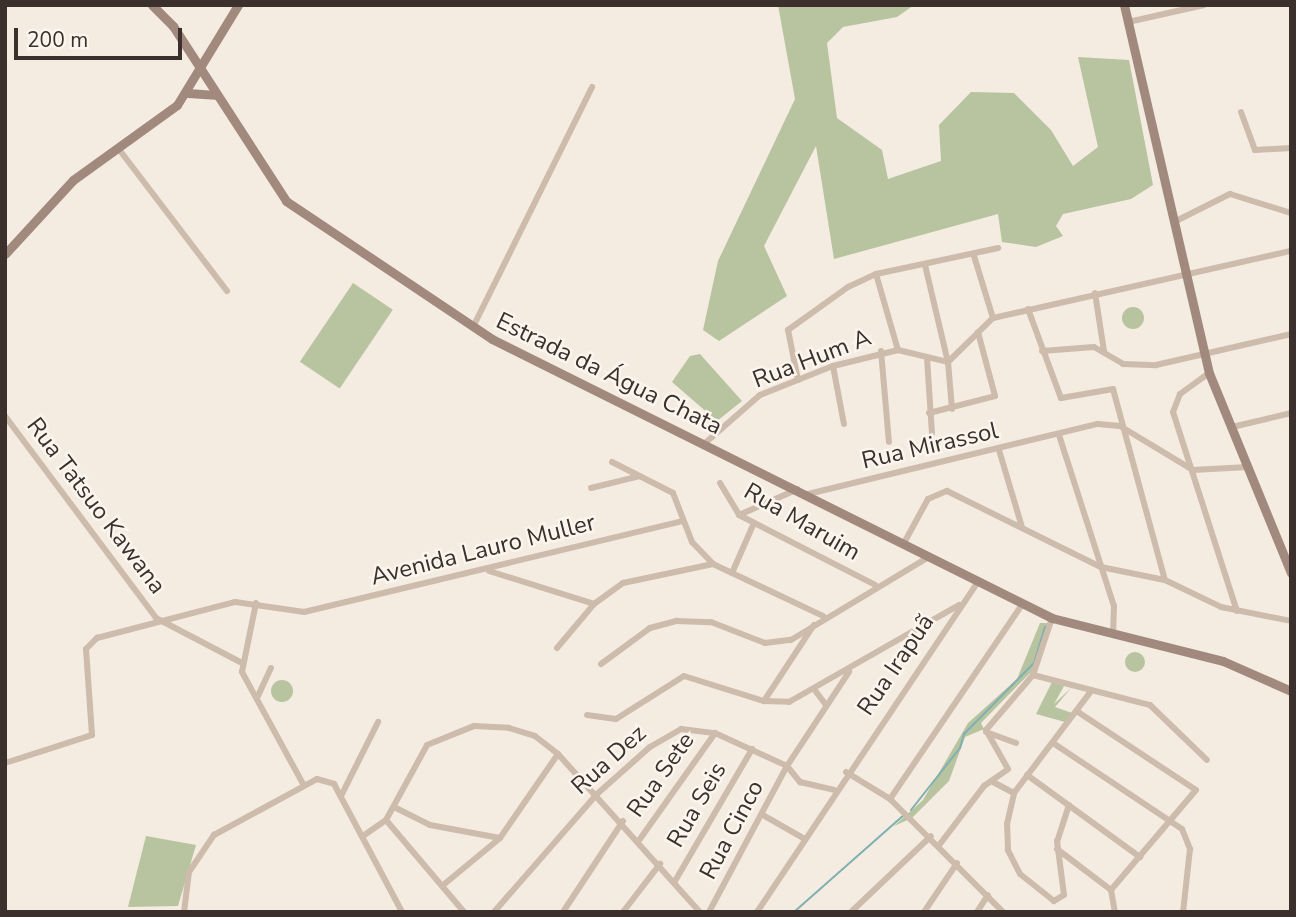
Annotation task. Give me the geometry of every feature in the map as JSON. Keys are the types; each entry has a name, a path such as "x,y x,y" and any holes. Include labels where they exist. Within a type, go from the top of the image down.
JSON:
{"street":[{"path":"146,5 153,6"},
{"path":"5,254 55,197 188,93 211,47 238,5"},
{"path":"1124,5 1172,223 1209,373 1288,555 1291,573"},
{"path":"1128,22 1204,5"},
{"name":"Estrada da Água Chata","path":"153,6 188,50 270,182 299,214 473,327 549,371 804,491 1052,618 1113,631 1223,661 1291,691"},
{"path":"188,50 211,47"},
{"path":"473,327 592,88"},
{"path":"188,93 216,96"},
{"path":"1241,112 1255,150 1291,148"},
{"path":"118,148 227,291"},
{"path":"1172,223 1209,198 1230,194 1291,213"},
{"path":"798,380 788,330 876,274 974,256 998,248"},
{"path":"948,362 993,318 1291,251"},
{"path":"974,256 993,318"},
{"path":"925,265 948,362 952,409"},
{"path":"876,274 898,350"},
{"path":"1095,293 1104,351"},
{"path":"1028,309 1058,394 1064,400 1113,389 1165,580"},
{"path":"929,413 991,398 996,388 978,332"},
{"path":"1042,351 1078,346 1104,351 1130,366 1204,354 1291,334"},
{"name":"Rua Hum A","path":"704,444 760,395 833,366 881,351 898,350 948,362"},
{"path":"881,351 889,442"},
{"path":"927,358 932,433"},
{"path":"833,366 844,424"},
{"path":"1209,373 1180,394 1173,412 1194,470 1237,611"},
{"path":"1232,427 1291,413"},
{"name":"Rua Tatsuo Kawana","path":"5,416 156,618"},
{"name":"Rua Mirassol","path":"739,515 804,491 999,450 1098,424 1121,426"},
{"path":"1121,426 1194,470 1248,467"},
{"path":"1059,435 1114,606 1113,631"},
{"path":"999,450 1023,527"},
{"path":"612,462 673,493 682,521 713,564 823,615"},
{"path":"591,488 640,476"},
{"name":"Rua Maruim","path":"720,484 739,515 875,585"},
{"path":"904,543 928,499 940,490 1101,566 1165,580 1237,611 1291,621"},
{"name":"Avenida Lauro Muller","path":"256,603 292,614 488,571 682,521"},
{"path":"732,573 754,523"},
{"path":"601,664 650,628 677,621 711,622 765,643 791,640 823,615 930,556"},
{"path":"557,648 594,604 638,578 713,564"},
{"path":"488,571 594,604"},
{"name":"Rua Irapuã","path":"757,912 846,772 979,580"},
{"path":"5,763 79,744 92,735 86,649 97,638 156,618 256,603 240,662"},
{"path":"587,715 616,719 684,676 764,701 789,702 851,669 931,618 960,605"},
{"path":"890,799 1023,605"},
{"path":"156,618 240,662 303,784"},
{"path":"931,618 943,632"},
{"path":"986,732 1033,675 1052,618"},
{"path":"764,701 815,623"},
{"path":"791,640 800,649"},
{"path":"257,698 271,668"},
{"name":"Rua Cinco","path":"709,912 787,766 851,669"},
{"path":"1033,675 1154,708 1207,760"},
{"path":"814,689 826,705"},
{"path":"1069,805 1057,849 1061,899 1038,893 1013,863 1006,831 1014,793 1078,712 1092,690"},
{"path":"1078,712 1196,790 1111,890"},
{"path":"341,796 378,722"},
{"name":"Rua Dez","path":"494,912 597,794 672,732 692,727 715,733 787,766 800,782 834,790"},
{"path":"363,836 386,820 419,754 461,729 509,729 535,736 558,754 623,821 700,912"},
{"path":"986,732 1016,743"},
{"path":"940,844 1010,765 986,732"},
{"name":"Rua Sete","path":"639,839 715,733"},
{"path":"1053,743 1171,821 1191,849 1183,912"},
{"name":"Rua Seis","path":"675,881 752,749"},
{"path":"442,886 500,838 558,754"},
{"path":"846,772 890,799 940,844 1003,912"},
{"path":"1027,775 1140,858"},
{"path":"184,912 189,872 204,845 235,820 303,784 326,779 341,796 402,912"},
{"path":"993,782 1014,793"},
{"path":"394,807 430,825 500,838"},
{"path":"763,815 803,838"},
{"path":"386,820 464,912"},
{"path":"563,912 623,821"},
{"path":"856,910 931,836"},
{"path":"1057,849 1111,890 1115,912"},
{"path":"924,912 957,863"},
{"path":"623,912 660,864"},
{"path":"977,912 988,895"},
{"path":"629,905 634,912"}],"green space":[{"path":"778,5 914,5 897,17 843,27 827,43 837,118 882,150 888,179 941,161 939,125 971,92 1014,93 1051,130 1073,166 1098,147 1078,57 1129,60 1153,185 1131,199 1063,214 1056,226 1063,236 1036,247 1002,242 998,214 834,259 816,146 764,246 787,296 719,341 703,330 718,261 795,99"},
{"path":"353,283 393,310 340,389 300,362"},
{"path":"1133,307 1141,310 1144,318 1141,326 1133,329 1125,326 1122,318 1125,310"},
{"path":"700,354 742,401 717,421 672,382 690,356"},
{"path":"1040,623 1048,623 1036,667 981,723 984,729 965,737 949,781 912,818 894,826 923,800 968,723 1017,679"},
{"path":"1131,652 1139,652 1145,662 1139,672 1131,672 1125,666 1125,658"},
{"path":"282,680 290,683 293,691 290,699 282,702 274,699 271,691 274,683"},
{"path":"1052,682 1064,686 1054,704 1071,688 1055,707 1072,713 1065,722 1036,714"},
{"path":"146,836 196,845 178,906 128,907"}],"waterway":[{"path":"911,810 960,748 964,734 1034,663 1045,627"},
{"path":"794,912 903,816"}]}
